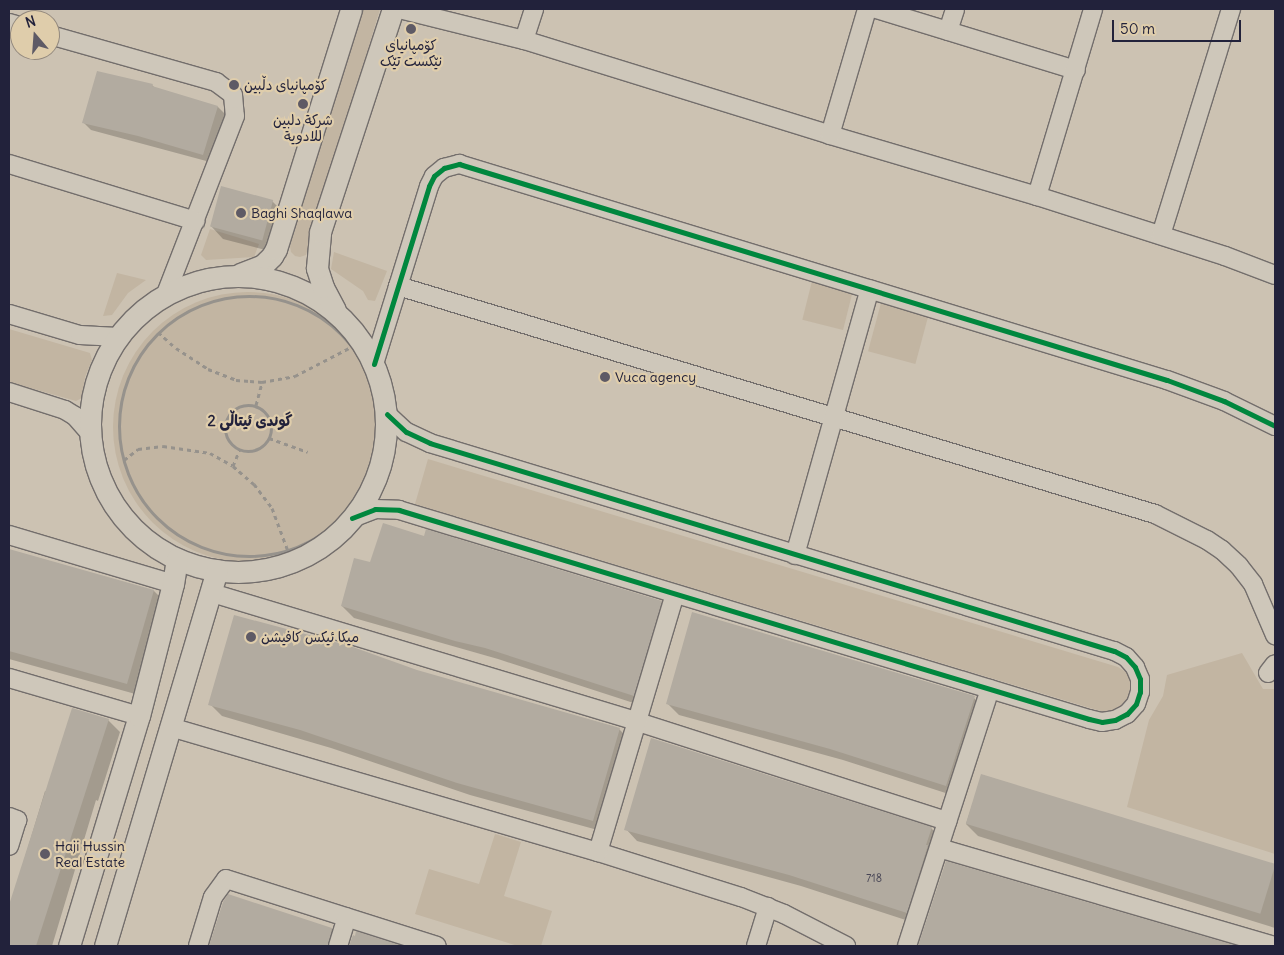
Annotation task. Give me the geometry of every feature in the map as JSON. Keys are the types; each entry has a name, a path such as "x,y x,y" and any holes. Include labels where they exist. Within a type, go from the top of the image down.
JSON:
{"street":[{"path":"233,276 270,279 288,284 322,301 336,312 364,345 374,364 387,414 386,442 379,470 368,495 352,518 331,539 305,556 277,566 247,571 217,570 177,559 140,535 115,506 98,471 90,433 91,404 98,376 118,337 135,317 166,294 198,281 250,272 263,265 272,256 276,249 351,9"},
{"path":"336,312 318,273 319,239 336,177 393,9"},
{"path":"399,9 524,40 830,135 1037,196 1161,235 1275,275"},
{"path":"524,40 534,9"},
{"path":"830,135 867,9"},
{"path":"876,9 1076,70"},
{"path":"948,31 955,9"},
{"path":"1037,196 1094,9"},
{"path":"1161,235 1231,9"},
{"path":"60,38 216,82 233,95 235,116 166,294"},
{"path":"9,164 195,221"},
{"path":"374,364 432,181 444,168 459,164 1167,380 1224,401 1275,426"},
{"path":"398,286 1155,514 1187,528 1222,550 1239,566 1253,584 1275,635"},
{"path":"795,555 870,290"},
{"path":"9,314 80,335 118,337"},
{"path":"9,392 65,410 75,416 90,433"},
{"path":"352,518 375,509 400,510 1102,722 1115,720 1127,714 1136,704 1140,692 1140,679 1135,667 1126,657 1114,651 424,441 406,432 387,414"},
{"path":"9,535 173,584"},
{"path":"69,946 139,716 173,584 177,559"},
{"path":"106,946 170,727 212,593 217,570"},
{"path":"212,593 635,721 947,821"},
{"path":"598,852 635,721 675,594"},
{"path":"9,678 139,716"},
{"path":"907,946 990,689"},
{"path":"170,727 598,852 768,907 846,946"},
{"path":"9,817 17,820 9,846"},
{"path":"939,848 1275,946"},
{"path":"198,946 213,897 226,879 437,946"},
{"path":"756,946 768,907"},
{"path":"338,946 347,918"}],"path":[{"path":"259,296 295,303 327,321 354,346 369,373 379,403 381,434 375,464 363,493 344,518 319,537 288,551 259,557 226,555 195,546 167,529 144,505 128,477 118,440 119,415 125,384 138,356 158,332 188,311 222,298 259,296"},
{"path":"158,332 176,348 208,369 236,380 262,382 295,376 354,346"},
{"path":"256,405 262,382"},
{"path":"256,405 262,409 271,421 272,428 269,438 262,447 255,450 240,449 228,439 225,424 233,410 240,406 256,405"},
{"path":"269,438 308,452"},
{"path":"124,460 138,449 163,446 210,453 233,466 254,484 272,508 288,551"},
{"path":"233,466 240,449"}],"shaded area":[{"path":"362,9 380,9 306,255 295,256 291,252 290,246"},
{"path":"210,229 259,244 254,257 206,260 201,255"},
{"path":"334,252 387,271 375,301 368,300 363,291 331,269"},
{"path":"117,273 146,280 128,293 112,315 103,316"},
{"path":"812,281 853,291 843,330 802,320"},
{"path":"248,292 274,295 300,302 323,315 344,331 360,352 373,375 380,401 383,427 380,453 373,479 360,502 344,523 323,539 300,552 274,559 248,562 222,559 196,552 173,539 152,523 136,502 123,479 116,453 113,427 116,401 123,375 136,352 152,331 173,315 196,302 222,295"},
{"path":"881,303 928,316 915,364 868,351"},
{"path":"9,329 90,353 92,360 85,377 82,398 76,401 9,382"},
{"path":"428,459 1118,667 1129,674 1132,685 1131,699 1124,711 1110,714 415,504"},
{"path":"1242,653 1263,689 1275,689 1275,854 1127,807 1149,720 1163,696 1167,675"},
{"path":"495,834 521,842 504,896 552,911 541,946 518,946 415,914 429,869 479,884"}],"building":[{"path":"97,71 153,84 152,86 218,106 203,155 138,136 82,123"},
{"name":"Baghi Shaqlawa","path":"221,186 273,200 262,241 210,227"},
{"path":"383,523 424,536 426,529 662,601 634,696 485,648 455,641 341,606 354,558 370,562"},
{"path":"9,549 154,590 127,684 9,651"},
{"path":"692,612 975,696 946,786 830,749 666,704"},
{"path":"234,615 350,646 417,670 620,728 593,821 457,783 300,730 208,705"},
{"path":"72,708 109,719 36,946 9,946 9,905"},
{"path":"651,738 932,827 907,913 789,875 624,830"},
{"path":"981,774 1275,864 1260,914 966,824"},
{"path":"946,861 1238,946 918,946"},
{"path":"228,894 332,928 328,946 209,946 223,902"},
{"path":"356,931 403,946 349,946"}],"cycle path":[{"path":"374,364 429,186 434,176 444,168 459,164 1167,380 1224,401 1275,426"},
{"path":"352,518 375,509 399,510 1089,719 1102,722 1115,720 1127,714 1136,704 1140,692 1140,679 1135,667 1126,657 1114,651 430,443 406,432 387,414"}],"place":[{"name":"کۆمپانیای نێکست تێک","path":"411,29"},
{"name":"کۆمپانیای دڵبین","path":"234,85"},
{"name":"شركة دلبين للادوية","path":"303,104"},
{"name":"Baghi Shaqlawa","path":"241,213"},
{"name":"Vuca agency","path":"605,377"},
{"name":"میکا ئیکس کافیشن","path":"251,637"},
{"name":"Haji Hussin Real Estate","path":"45,854"}],"district":[{"name":"گوندی ئیتاڵی 2","path":"250,421"}]}
